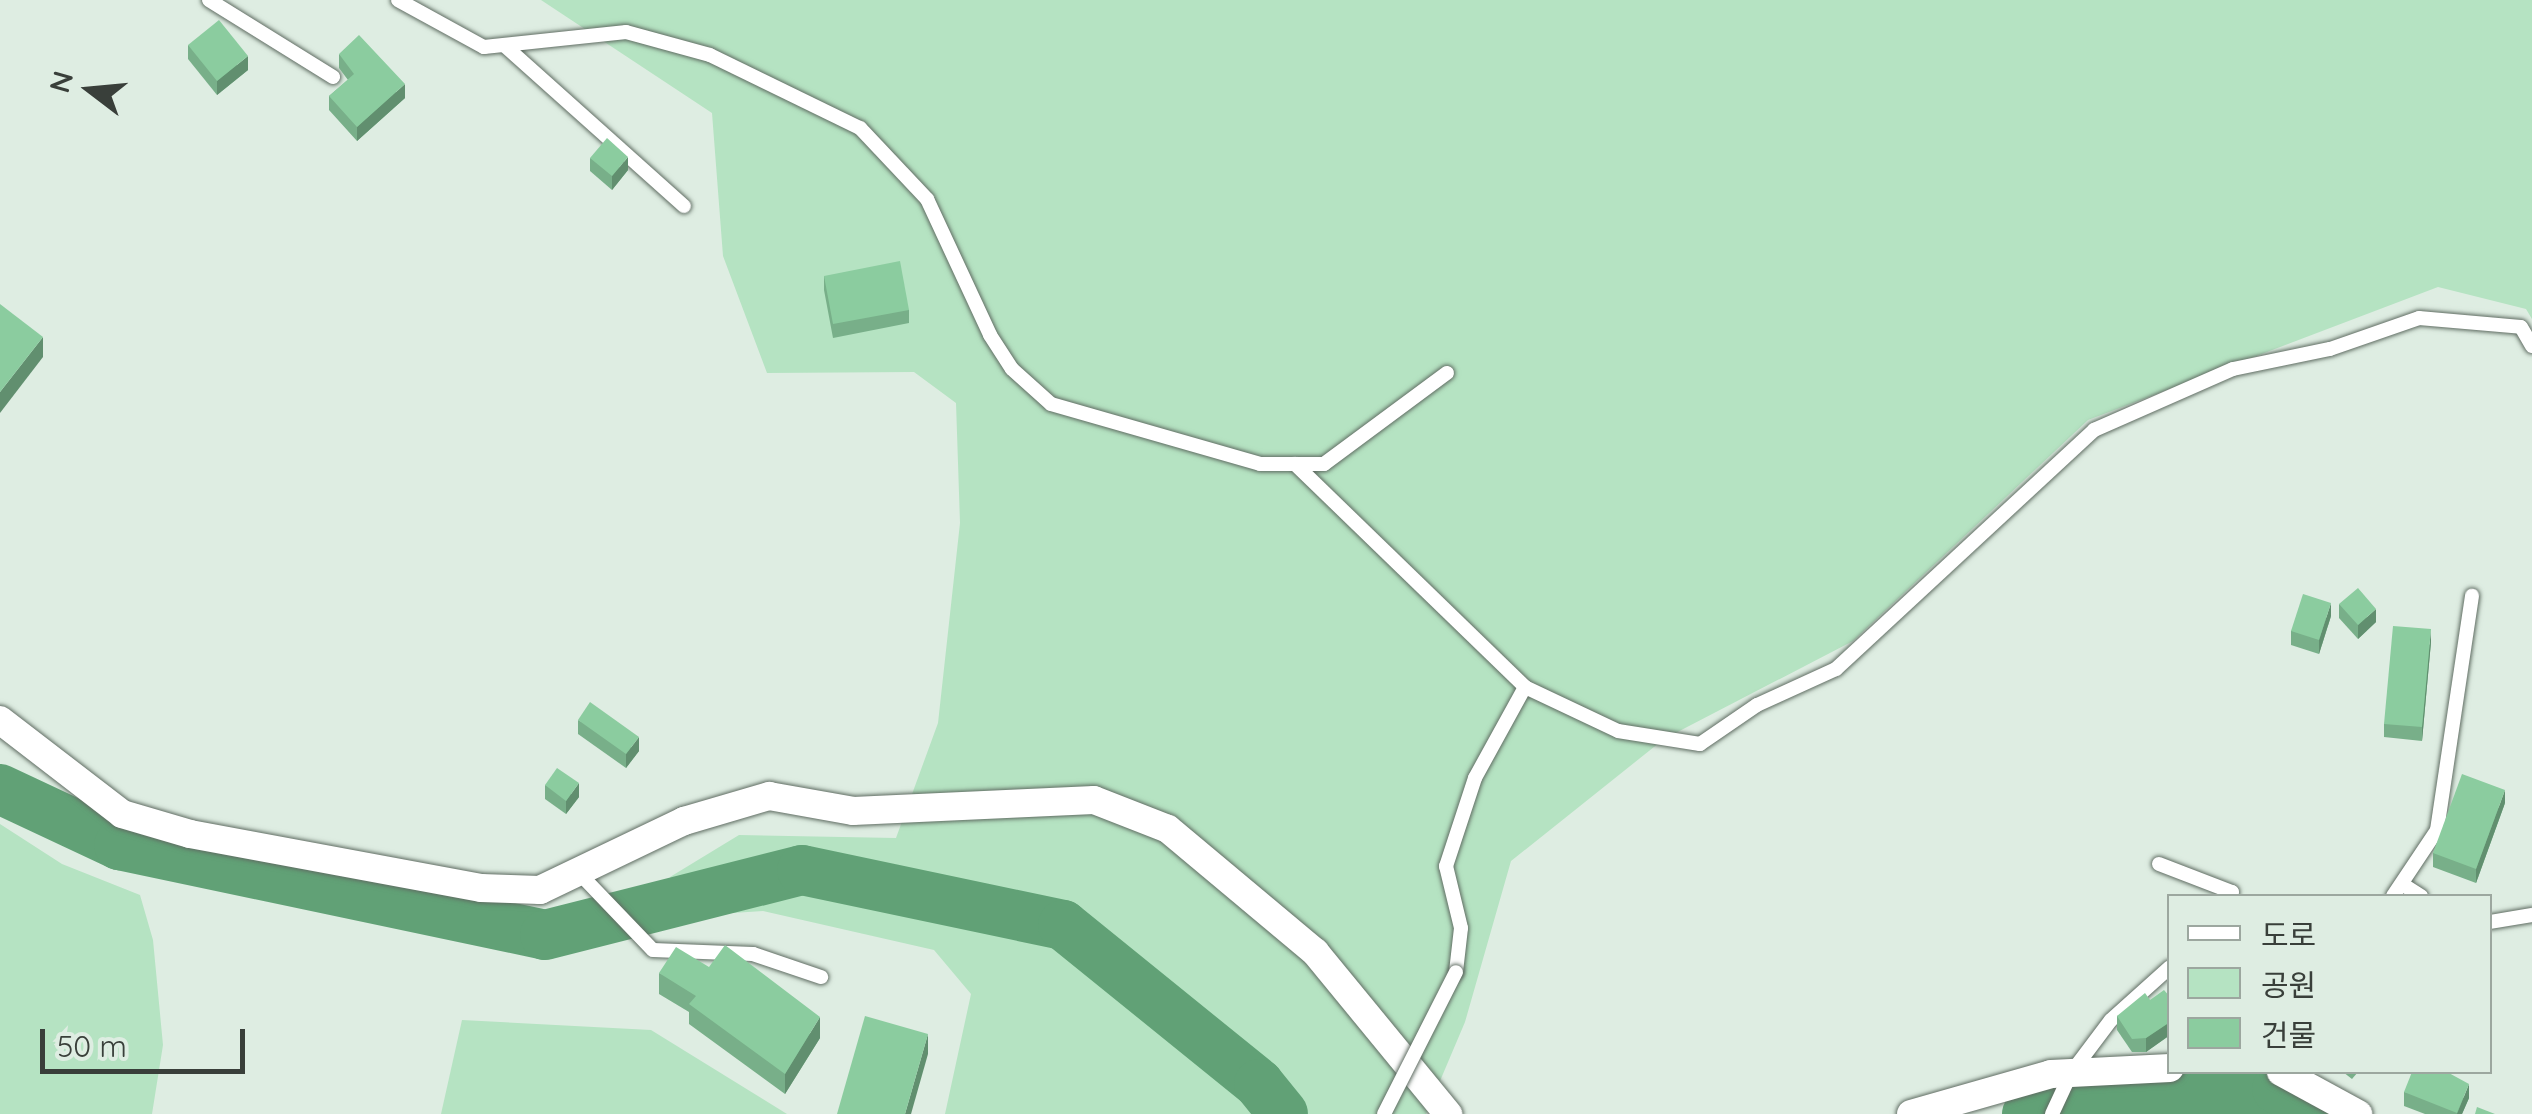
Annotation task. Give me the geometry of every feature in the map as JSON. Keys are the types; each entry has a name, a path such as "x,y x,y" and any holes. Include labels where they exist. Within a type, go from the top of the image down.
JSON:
{"street":[{"path":"0,720 122,814 190,834 480,888 540,890 580,874 684,820 768,796 853,812 1094,800 1168,829 1315,952 1448,1114"},
{"path":"1911,1114 2072,1073 2167,1068"},
{"path":"2285,1074 2358,1114"}],"lane":[{"path":"210,0 333,77"},
{"path":"398,0 484,48 626,32 710,55 860,128 927,198 990,335 1012,369 1051,404 1260,464 1324,464 1448,373"},
{"path":"505,46 684,206"},
{"path":"1295,464 1525,687 1618,731 1700,744 1756,706 1836,669 2094,430 2233,368 2330,349 2419,318 2522,327 2532,346"},
{"path":"2399,891 2437,830 2472,596"},
{"path":"1384,1114 1456,972 1461,928 1446,866 1474,778 1525,687"},
{"path":"2159,864 2230,894"},
{"path":"580,874 654,950 753,954 821,977"},
{"path":"2492,922 2532,915"},
{"path":"2052,1114 2072,1073 2111,1020 2167,970"}],"green space":[{"path":"541,0 2532,0 2532,319 2526,309 2438,287 2088,420 1853,641 1664,739 1511,861 1465,1022 1426,1114 945,1114 971,994 934,950 763,911 687,916 670,877 739,835 896,838 938,723 960,523 956,403 914,372 767,373 723,256 712,113"},
{"path":"0,824 62,864 140,895 153,940 163,1045 152,1114 0,1114"},
{"path":"462,1020 651,1030 787,1114 441,1114"}],"building":[{"path":"219,20 248,56 217,81 188,45"},
{"path":"359,35 405,84 357,127 329,96 354,74 339,54"},
{"path":"607,138 628,157 612,176 590,158"},
{"path":"900,261 909,310 833,324 824,276"},
{"path":"0,304 43,337 0,392"},
{"path":"2358,588 2376,609 2358,625 2339,604"},
{"path":"2303,594 2331,603 2319,640 2291,631"},
{"path":"2393,626 2431,629 2422,727 2384,724"},
{"path":"590,702 639,737 626,754 578,720"},
{"path":"557,768 579,783 566,801 545,785"},
{"path":"2462,774 2505,790 2476,869 2433,853"},
{"path":"725,945 820,1017 785,1074 689,1004 696,996 659,973 676,947 709,967"},
{"path":"2164,990 2167,994 2167,1024 2146,1038 2132,1039 2117,1016 2145,993 2150,1000"},
{"path":"865,1016 928,1034 905,1114 837,1114"},
{"path":"2411,1074 2451,1074 2469,1084 2457,1113 2404,1092"},
{"path":"2477,1107 2495,1114 2475,1114"}],"waterway":[{"path":"0,789 119,845 545,935 802,870 1063,925 1259,1084 1283,1114"},
{"path":"2027,1114 2078,1101 2277,1089 2333,1114"}]}
